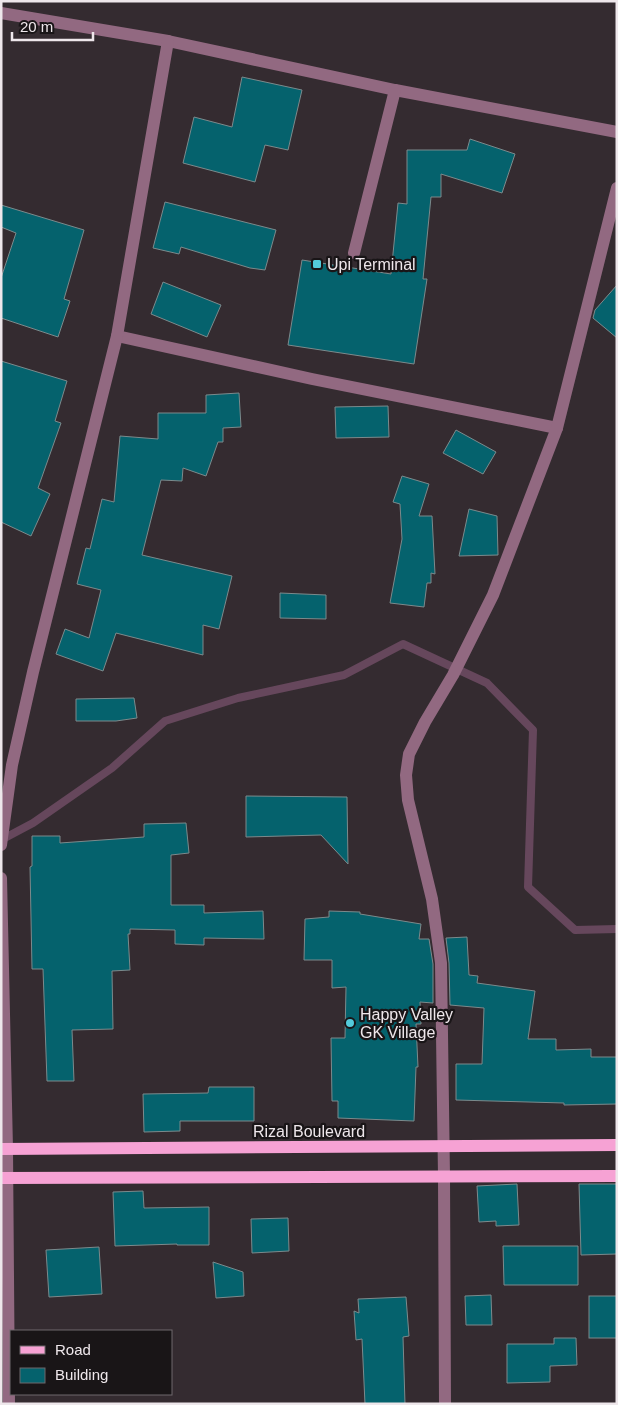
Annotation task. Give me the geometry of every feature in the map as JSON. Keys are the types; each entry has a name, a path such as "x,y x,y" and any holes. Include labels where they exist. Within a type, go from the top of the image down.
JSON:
{"main road":[{"name":"Rizal Boulevard","path":"4,1149 617,1145"},
{"path":"4,1178 617,1176"}],"street":[{"path":"1,13 168,41 395,90 617,132"},
{"path":"1,845 12,765 33,672 117,336 168,41"},
{"path":"354,253 395,90"},
{"path":"445,1404 444,1146 440,963 432,899 408,800 406,775 410,754 425,722 453,675 493,595 557,428 617,188"},
{"path":"117,336 312,379 557,428"},
{"path":"1,878 4,1178 9,1404"}],"building":[{"path":"242,77 302,90 288,150 265,145 255,182 183,163 194,117 232,127"},
{"path":"470,139 515,154 502,193 441,174 441,197 431,197 423,279 427,279 414,364 288,345 302,260 391,274 398,203 407,204 407,150 467,150"},
{"path":"165,202 276,230 265,270 250,268 181,247 179,254 153,248"},
{"path":"1,205 84,230 64,299 70,301 58,337 1,318 1,278 16,233 1,227"},
{"path":"163,282 221,305 207,337 151,314"},
{"path":"617,285 617,338 593,318 595,310"},
{"path":"1,361 67,381 55,421 61,423 38,488 50,494 31,536 1,522"},
{"path":"239,393 241,427 223,428 223,442 218,442 206,476 183,468 182,481 161,480 142,555 232,576 219,629 203,625 203,655 116,633 103,671 56,654 65,629 89,638 101,590 77,584 86,548 90,549 102,499 114,502 120,436 158,439 158,413 206,413 206,395"},
{"path":"388,406 389,437 336,438 335,407"},
{"path":"456,430 496,452 483,474 443,453"},
{"path":"402,476 429,484 419,516 432,516 435,574 431,573 431,583 427,583 424,607 390,603 402,539 400,504 393,502"},
{"path":"469,509 497,516 498,555 459,556"},
{"path":"280,593 326,595 326,619 280,618"},
{"path":"134,698 137,718 116,721 76,721 76,699"},
{"path":"246,796 347,797 348,864 321,835 246,837"},
{"path":"186,823 189,853 171,855 171,905 204,905 204,913 263,911 264,939 204,938 204,945 175,944 175,930 130,929 130,934 128,934 130,970 112,971 113,1029 72,1030 74,1081 47,1081 43,969 32,969 30,867 32,866 32,836 60,836 60,843 144,837 144,824"},
{"path":"329,911 360,912 360,914 421,924 419,939 429,939 433,964 433,1003 420,1002 421,1024 416,1024 418,1067 416,1067 414,1121 338,1118 338,1101 332,1101 331,1038 345,1038 346,987 332,988 332,960 304,960 305,919 329,917"},
{"path":"467,937 469,975 478,976 477,983 535,991 528,1039 556,1039 556,1050 591,1049 591,1057 617,1057 617,1104 564,1105 564,1103 456,1100 456,1064 482,1064 484,1008 450,1005 449,963 446,938"},
{"path":"209,1087 254,1087 254,1121 180,1121 180,1131 144,1132 143,1094 208,1093"},
{"path":"517,1184 519,1225 496,1226 496,1221 479,1222 477,1186"},
{"path":"579,1184 617,1184 617,1254 581,1255"},
{"path":"143,1191 144,1208 209,1207 209,1245 115,1246 113,1192"},
{"path":"288,1218 289,1251 252,1253 251,1219"},
{"path":"503,1246 578,1246 578,1285 504,1285"},
{"path":"99,1247 102,1294 49,1297 46,1250"},
{"path":"213,1262 243,1272 244,1296 216,1298"},
{"path":"491,1295 492,1325 466,1325 465,1296"},
{"path":"589,1296 617,1296 617,1338 589,1338"},
{"path":"406,1297 409,1336 403,1337 405,1404 365,1404 362,1339 356,1340 354,1311 359,1313 358,1299"},
{"path":"554,1338 576,1338 577,1365 550,1366 550,1382 507,1383 507,1344 554,1344"}],"waterway":[{"path":"1,840 33,823 112,768 165,721 238,698 344,675 403,644 487,683 533,730 528,887 575,930 617,929"}],"place":[{"name":"Upi Terminal","path":"317,264"},
{"name":"Happy Valley GK Village","path":"350,1023"}]}
